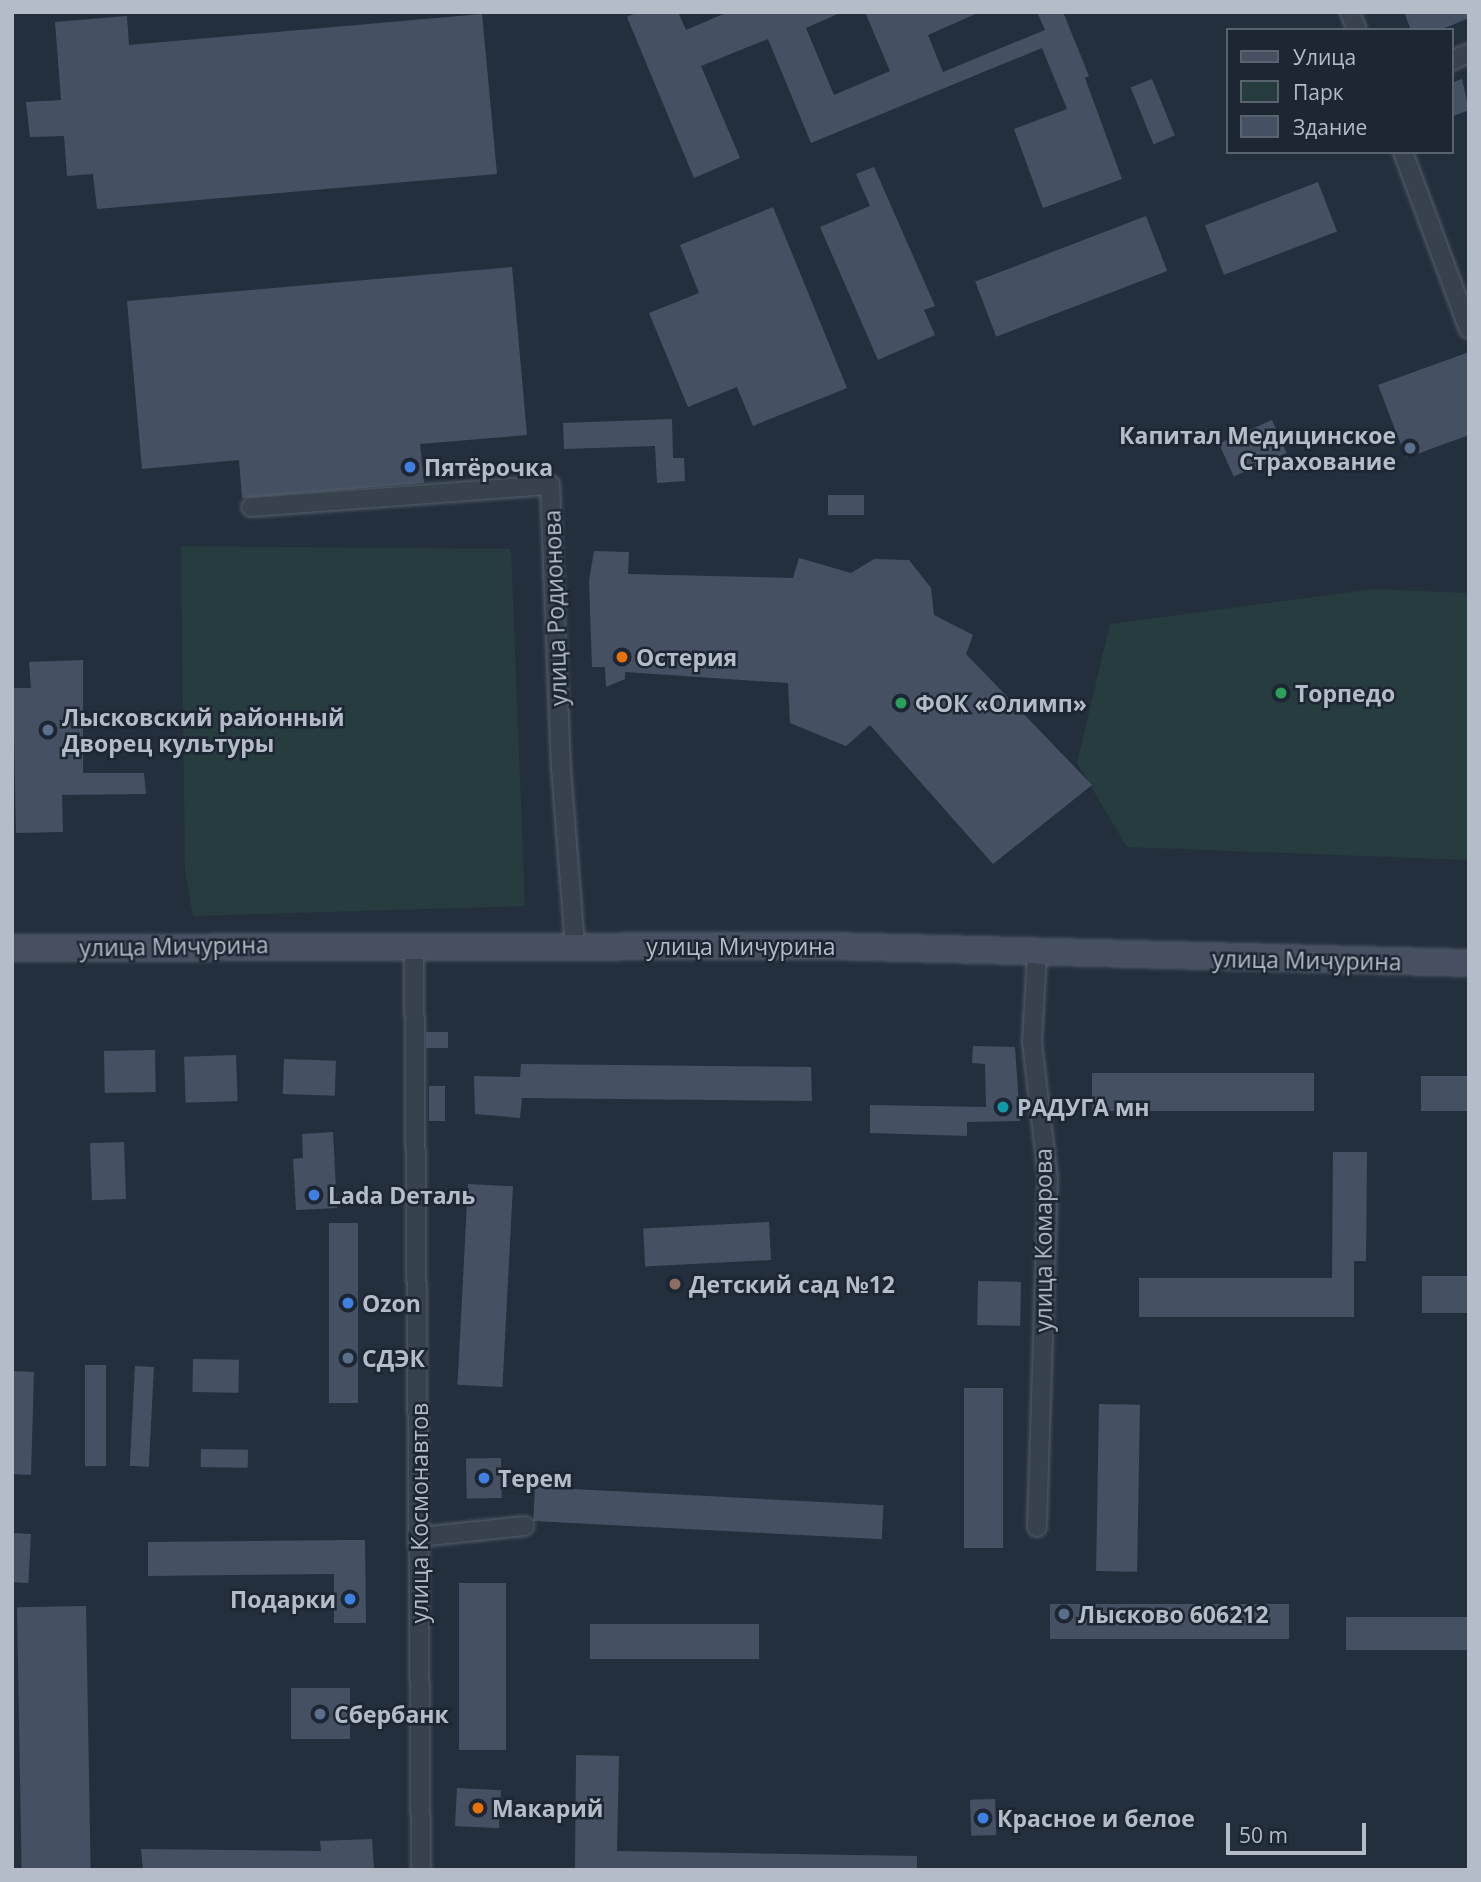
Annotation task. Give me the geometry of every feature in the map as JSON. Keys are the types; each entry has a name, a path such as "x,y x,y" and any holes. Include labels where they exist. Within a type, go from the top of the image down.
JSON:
{"main road":[{"name":"улица Мичурина","path":"12,948 829,946 1037,954 1469,963"}],"street":[{"path":"1453,60 1469,53"},
{"path":"1404,154 1467,318"},
{"name":"улица Родионова","path":"251,507 550,485 561,768 575,946"},
{"name":"улица Космонавтов","path":"414,947 421,1870"},
{"name":"улица Комарова","path":"1037,954 1032,1042 1048,1178 1037,1527"},
{"path":"419,1537 524,1526"}],"green space":[{"path":"181,546 511,549 525,906 193,916 185,870"},
{"name":"Торпедо","path":"1374,589 1469,593 1469,860 1127,847 1077,763 1110,624"}],"building":[{"path":"638,12 678,12 686,30 728,12 842,12 806,28 834,95 890,71 865,12 980,12 928,35 943,72 1045,30 1037,12 1063,12 1089,76 1085,78 1122,179 1043,208 1014,129 1067,109 1042,48 811,143 768,39 701,66 740,158 694,178 627,17"},
{"path":"1404,12 1469,12 1469,18 1445,28 1410,28"},
{"path":"482,14 497,174 97,209 93,174 67,176 64,136 30,137 26,102 61,100 55,22 127,16 129,45"},
{"path":"1152,79 1175,136 1154,144 1131,88"},
{"path":"1462,79 1469,110 1453,116 1453,82"},
{"path":"874,167 935,306 924,310 935,335 878,360 820,227 870,206 856,174"},
{"path":"1318,182 1337,231 1224,275 1205,225"},
{"path":"773,207 847,388 753,426 737,387 688,407 649,313 699,293 680,245"},
{"path":"1146,216 1167,271 996,337 975,282"},
{"path":"512,267 527,435 420,444 424,483 242,498 239,460 142,469 127,301"},
{"path":"1469,352 1469,435 1406,458 1378,385"},
{"path":"672,419 673,458 684,458 685,481 657,483 655,446 564,449 563,423"},
{"path":"1272,420 1287,453 1234,476 1219,444"},
{"path":"828,495 864,495 864,515 828,515"},
{"name":"ФОК «Олимп»","path":"594,551 629,552 628,574 793,578 799,558 851,573 874,559 909,560 931,588 934,615 973,635 966,654 1092,785 993,864 870,725 846,746 790,723 788,683 625,672 625,679 606,687 605,667 592,667 589,581"},
{"name":"Лысковский районный Дворец культуры","path":"83,660 83,773 144,773 146,794 62,795 63,832 16,833 13,688 31,688 29,662"},
{"path":"426,1032 448,1032 448,1048 426,1048"},
{"path":"973,1046 1015,1047 1020,1121 967,1122 967,1136 870,1133 870,1105 986,1107 985,1064 972,1063"},
{"path":"155,1050 156,1092 105,1093 104,1051"},
{"path":"236,1055 238,1101 186,1103 184,1057"},
{"path":"284,1059 336,1061 335,1096 283,1094"},
{"path":"521,1064 811,1067 812,1101 522,1098 520,1118 475,1114 474,1076 520,1077"},
{"path":"1092,1073 1314,1073 1314,1111 1092,1111"},
{"path":"1421,1076 1469,1076 1469,1111 1421,1111"},
{"path":"429,1086 445,1086 445,1121 429,1121"},
{"path":"333,1132 337,1208 296,1210 293,1159 303,1158 302,1134"},
{"path":"124,1142 126,1199 92,1200 90,1143"},
{"path":"1333,1152 1367,1152 1366,1261 1354,1261 1354,1317 1139,1317 1139,1278 1332,1278"},
{"path":"468,1184 513,1186 502,1387 457,1385"},
{"path":"769,1222 771,1260 645,1267 643,1229"},
{"path":"329,1223 358,1223 358,1403 329,1403"},
{"path":"1422,1276 1469,1276 1469,1313 1422,1313"},
{"path":"978,1281 1021,1282 1020,1326 977,1325"},
{"path":"193,1359 239,1360 238,1393 192,1392"},
{"path":"85,1365 106,1365 106,1466 85,1466"},
{"path":"135,1366 154,1367 149,1467 130,1466"},
{"path":"12,1371 34,1372 31,1475 12,1474"},
{"path":"964,1388 1003,1388 1003,1548 964,1548"},
{"path":"1099,1404 1140,1405 1137,1572 1096,1571"},
{"path":"201,1449 248,1450 248,1468 201,1467"},
{"name":"Терем","path":"501,1458 502,1498 467,1499 466,1459"},
{"path":"535,1487 884,1505 882,1539 533,1521"},
{"path":"12,1533 31,1534 28,1583 12,1582"},
{"path":"365,1540 366,1623 334,1623 334,1574 148,1576 148,1542"},
{"path":"459,1583 506,1583 506,1750 459,1750"},
{"path":"1050,1604 1289,1604 1289,1639 1050,1639"},
{"path":"86,1606 91,1870 22,1870 17,1607"},
{"path":"1346,1617 1469,1617 1469,1650 1346,1650"},
{"path":"590,1624 759,1624 759,1659 590,1659"},
{"name":"Сбербанк","path":"291,1688 350,1688 350,1739 291,1739"},
{"path":"576,1755 619,1756 617,1851 917,1856 917,1870 575,1870"},
{"name":"Макарий","path":"457,1788 501,1790 499,1828 455,1826"},
{"name":"Красное и белое","path":"995,1799 996,1835 971,1836 970,1800"},
{"path":"372,1839 374,1870 143,1870 141,1849 321,1851 320,1841"}],"place":[{"name":"Капитал Медицинское Страхование","path":"1410,448"},
{"name":"Пятёрочка","path":"410,467"},
{"name":"Остерия","path":"622,657"},
{"name":"Торпедо","path":"1281,693"},
{"name":"ФОК «Олимп»","path":"901,703"},
{"name":"Лысковский районный Дворец культуры","path":"48,730"},
{"name":"РАДУГА мн","path":"1003,1107"},
{"name":"Lada Dеталь","path":"314,1195"},
{"name":"Детский сад №12","path":"675,1284"},
{"name":"Ozon","path":"348,1303"},
{"name":"СДЭК","path":"348,1358"},
{"name":"Терем","path":"484,1478"},
{"name":"Подарки","path":"350,1599"},
{"name":"Лысково 606212","path":"1064,1614"},
{"name":"Сбербанк","path":"320,1714"},
{"name":"Макарий","path":"478,1808"},
{"name":"Красное и белое","path":"983,1818"}]}
